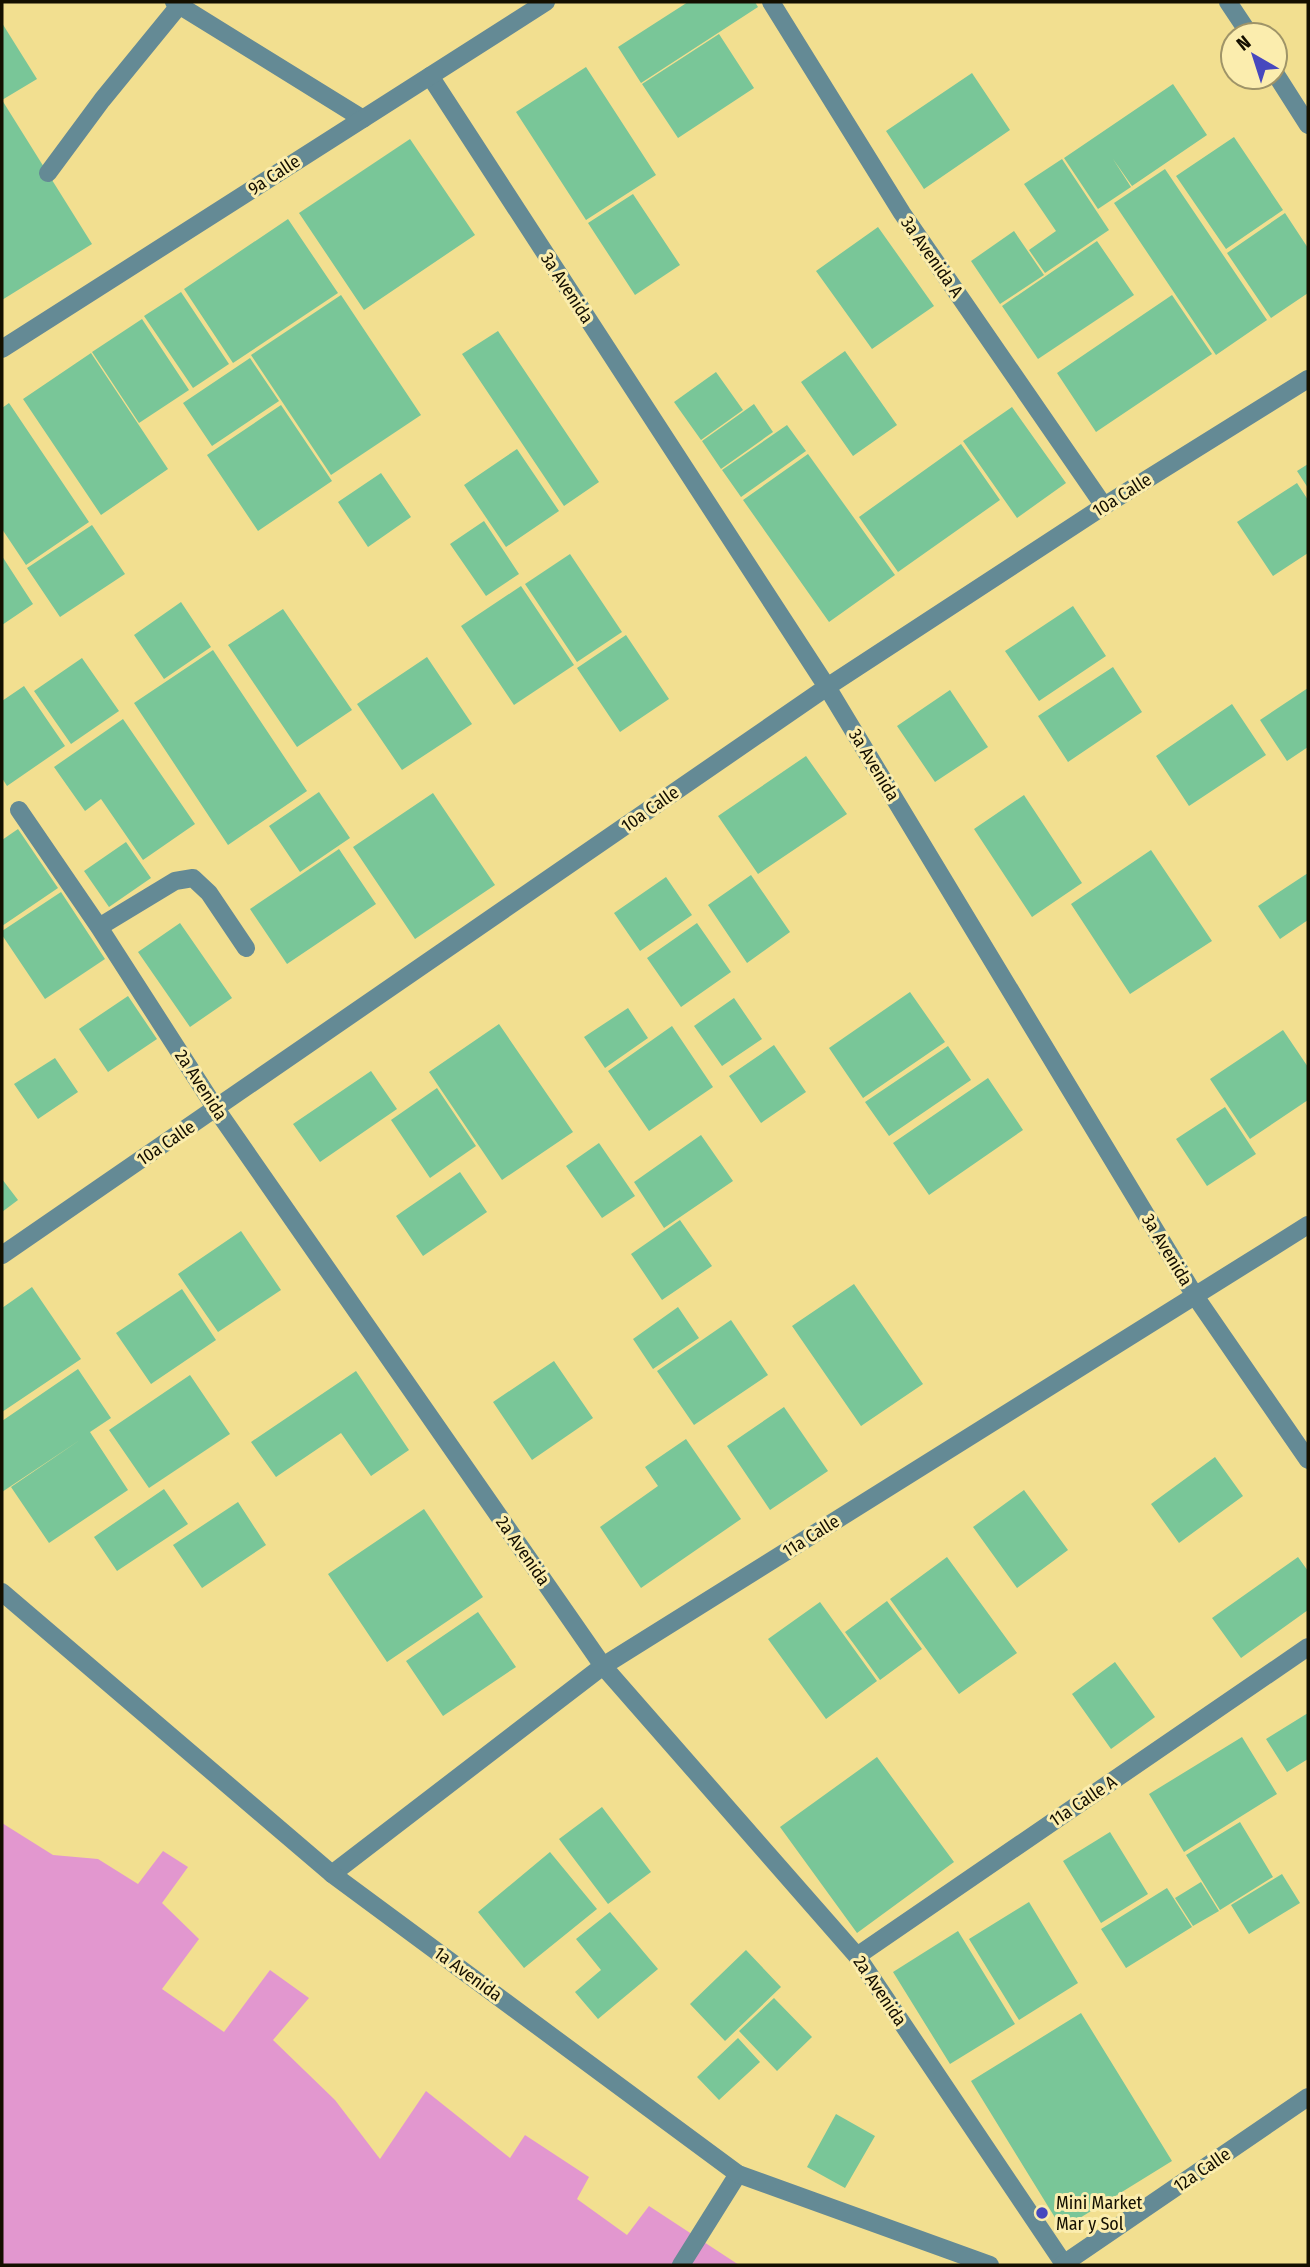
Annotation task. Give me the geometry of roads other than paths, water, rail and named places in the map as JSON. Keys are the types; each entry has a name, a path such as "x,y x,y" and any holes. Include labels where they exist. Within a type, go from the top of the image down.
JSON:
{"street":[{"name":"9a Calle","path":"2,349 546,2"},
{"name":"3a Avenida A","path":"771,2 902,213 1104,506"},
{"path":"1228,2 1241,21"},
{"path":"48,173 178,3 363,118"},
{"name":"3a Avenida","path":"430,76 827,687 1195,1296 1308,1460"},
{"path":"1286,91 1308,125"},
{"name":"10a Calle","path":"2,1255 827,687 1104,506 1308,379"},
{"name":"2a Avenida","path":"19,810 99,926 216,1109 603,1666 857,1956 1063,2265"},
{"path":"99,926 175,881 193,878 209,893 246,948"},
{"name":"11a Calle","path":"332,1874 603,1666 1308,1225"},
{"name":"1a Avenida","path":"2,1592 332,1874 738,2174 990,2265"},
{"name":"11a Calle A","path":"857,1956 1308,1647"},
{"name":"12a Calle","path":"1063,2265 1308,2097"},
{"path":"681,2265 738,2174"}],"place":[{"name":"Mini Market Mar y Sol","path":"1042,2213"}]}
